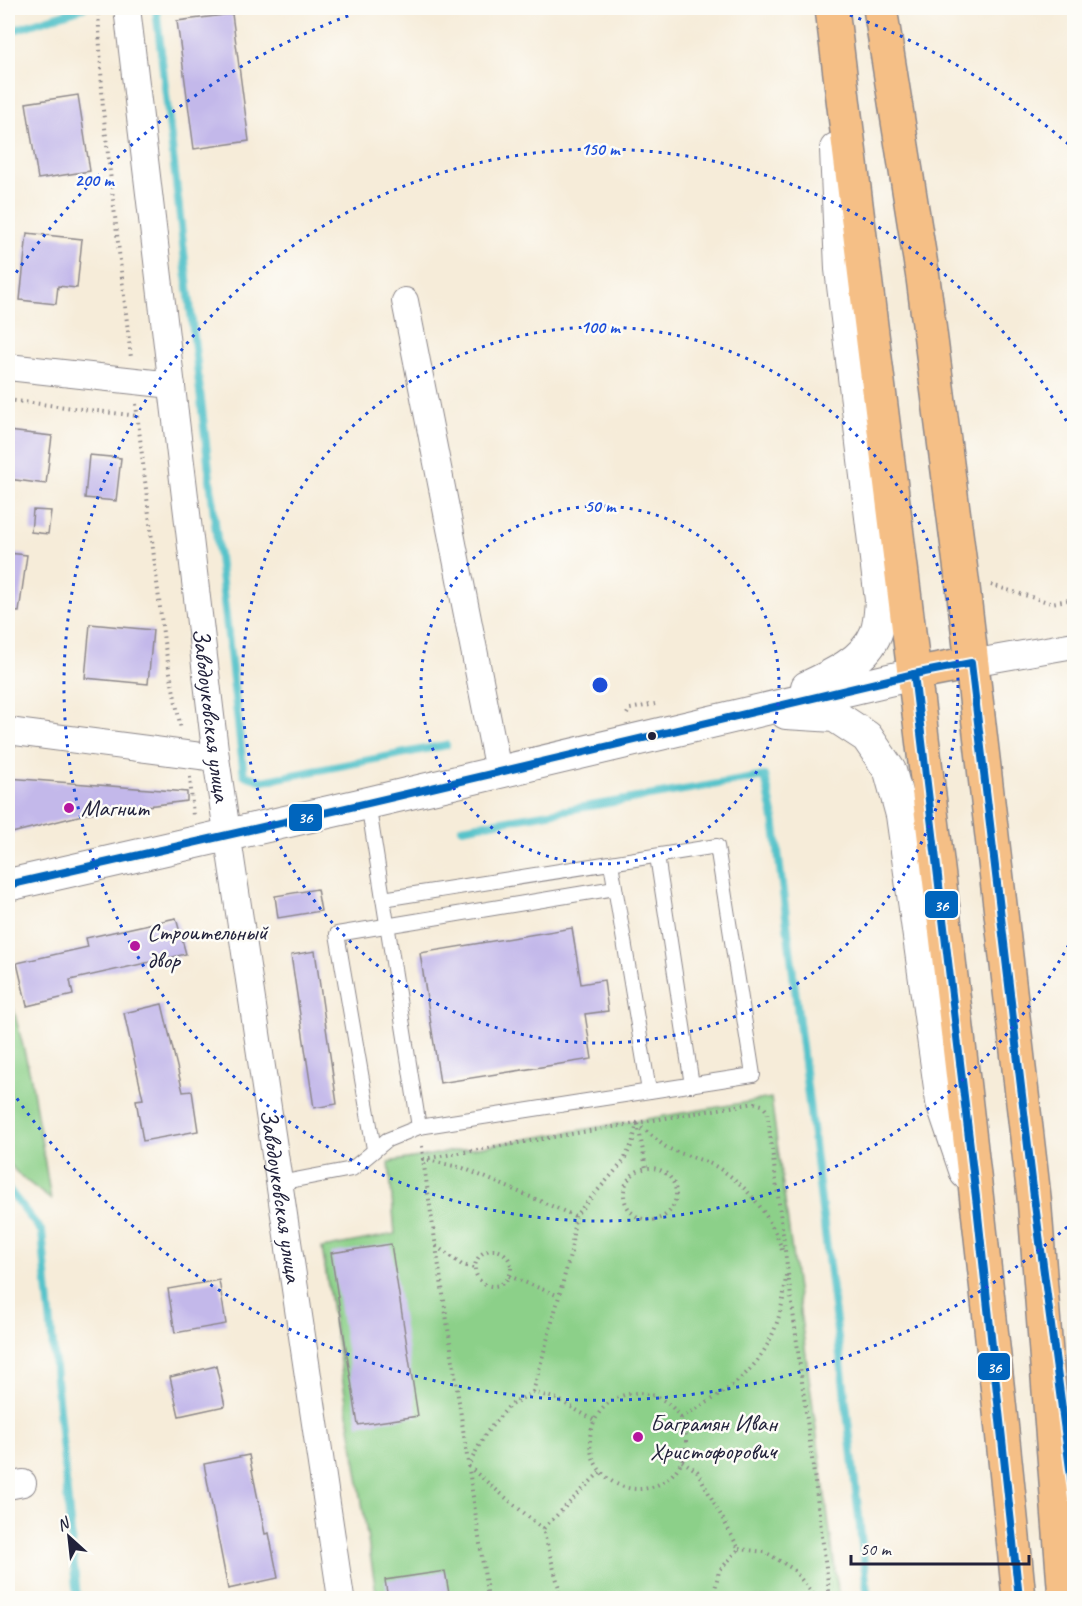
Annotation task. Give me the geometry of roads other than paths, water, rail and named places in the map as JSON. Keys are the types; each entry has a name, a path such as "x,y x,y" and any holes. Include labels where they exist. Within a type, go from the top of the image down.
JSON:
{"main road":[{"path":"831,8 914,674 977,1206 1019,1599"},
{"path":"880,8 923,278 963,587 1034,1197 1074,1499"},
{"path":"914,674 971,663"},
{"path":"1034,1197 1065,1599"}],"street":[{"name":"Заводоуковская улица","path":"127,8 216,758 341,1599"},
{"path":"755,711 832,676 858,658 876,634 881,600 841,269 831,8"},
{"path":"405,301 498,771"},
{"path":"8,367 172,385"},
{"path":"971,663 1074,645"},
{"path":"8,885 226,825 369,803 914,674"},
{"path":"755,711 835,716 867,737 890,771 902,815 942,1102 977,1206"},
{"path":"8,731 216,758"}],"lane":[{"path":"369,803 419,1128"},
{"path":"279,1183 352,1169 387,1140 419,1128 753,1075 717,846 382,899"},
{"path":"657,856 692,1085"},
{"path":"611,863 649,1091"},
{"path":"374,1149 337,934 615,888"}],"waterway":[{"path":"8,32 83,8"},
{"path":"156,8 244,775 263,781 446,745"},
{"path":"462,828 765,776 774,819 868,1598"},
{"path":"8,1189 42,1232 77,1598"}],"place":[{"name":"Магнит","path":"69,808"},
{"name":"Строительный двор","path":"135,946"},
{"name":"Баграмян Иван Христофорович","path":"638,1437"}]}
